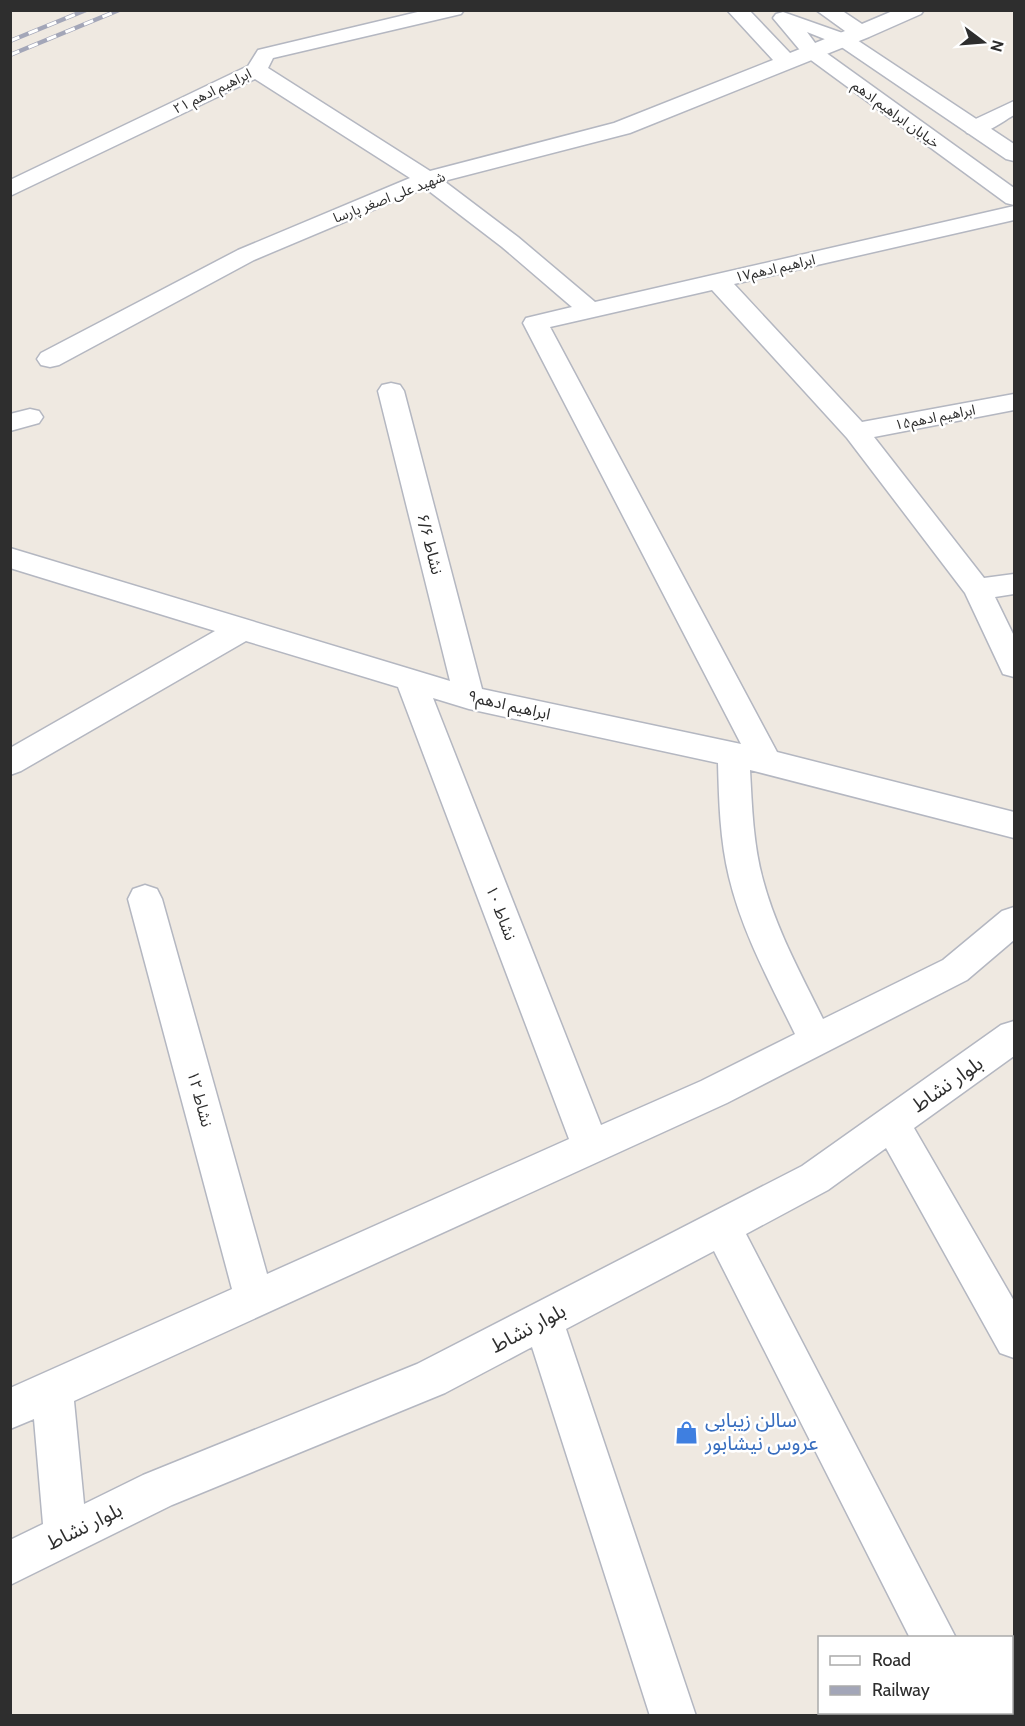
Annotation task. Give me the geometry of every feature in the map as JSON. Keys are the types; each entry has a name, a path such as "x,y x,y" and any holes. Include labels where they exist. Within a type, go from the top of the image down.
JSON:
{"street":[{"name":"ابراهیم ادهم ۲۱","path":"10,189 256,70 265,54 454,10"},
{"path":"737,10 786,61"},
{"path":"826,10 853,37"},
{"name":"شهید علی اصغر پارسا","path":"50,358 246,255 427,179 622,129 811,51 853,37 914,10"},
{"name":"خیابان ابراهیم ادهم","path":"779,16 817,29 853,37 975,128 1014,154"},
{"name":"خیابان ابراهیم ادهم","path":"779,16 811,51 1014,198"},
{"path":"256,70 427,179 510,242 590,310"},
{"path":"975,128 1014,107"},
{"name":"ابراهیم ادهم۱۷","path":"766,760 535,323 1014,213"},
{"path":"718,281 856,432 977,589 1014,666"},
{"name":"نشاط ۶/۶","path":"391,391 470,698"},
{"name":"ابراهیم ادهم۱۵","path":"856,432 1014,402"},
{"name":"ابراهیم ادهم۹","path":"10,558 470,698 766,760 1014,825"},
{"path":"977,589 1014,584"},
{"path":"10,763 244,628"},
{"name":"نشاط ۱۰","path":"410,679 591,1147"},
{"path":"734,754 736,818 749,893 816,1041"},
{"name":"نشاط ۱۲","path":"145,899 254,1299"},
{"path":"10,1409 714,1092 955,970 1014,921"},
{"name":"بلوار نشاط","path":"10,1563 158,1490 431,1379 722,1227 815,1178 1014,1036"},
{"path":"892,1124 1014,1339"},
{"path":"722,1227 933,1636"},
{"path":"543,1320 673,1716"},
{"path":"52,1390 66,1535"}],"railway":[{"path":"10,41 86,10"},
{"path":"10,55 119,10"}],"place":[{"name":"سالن زیبایی عروس نیشابور","path":"687,1432"}]}
